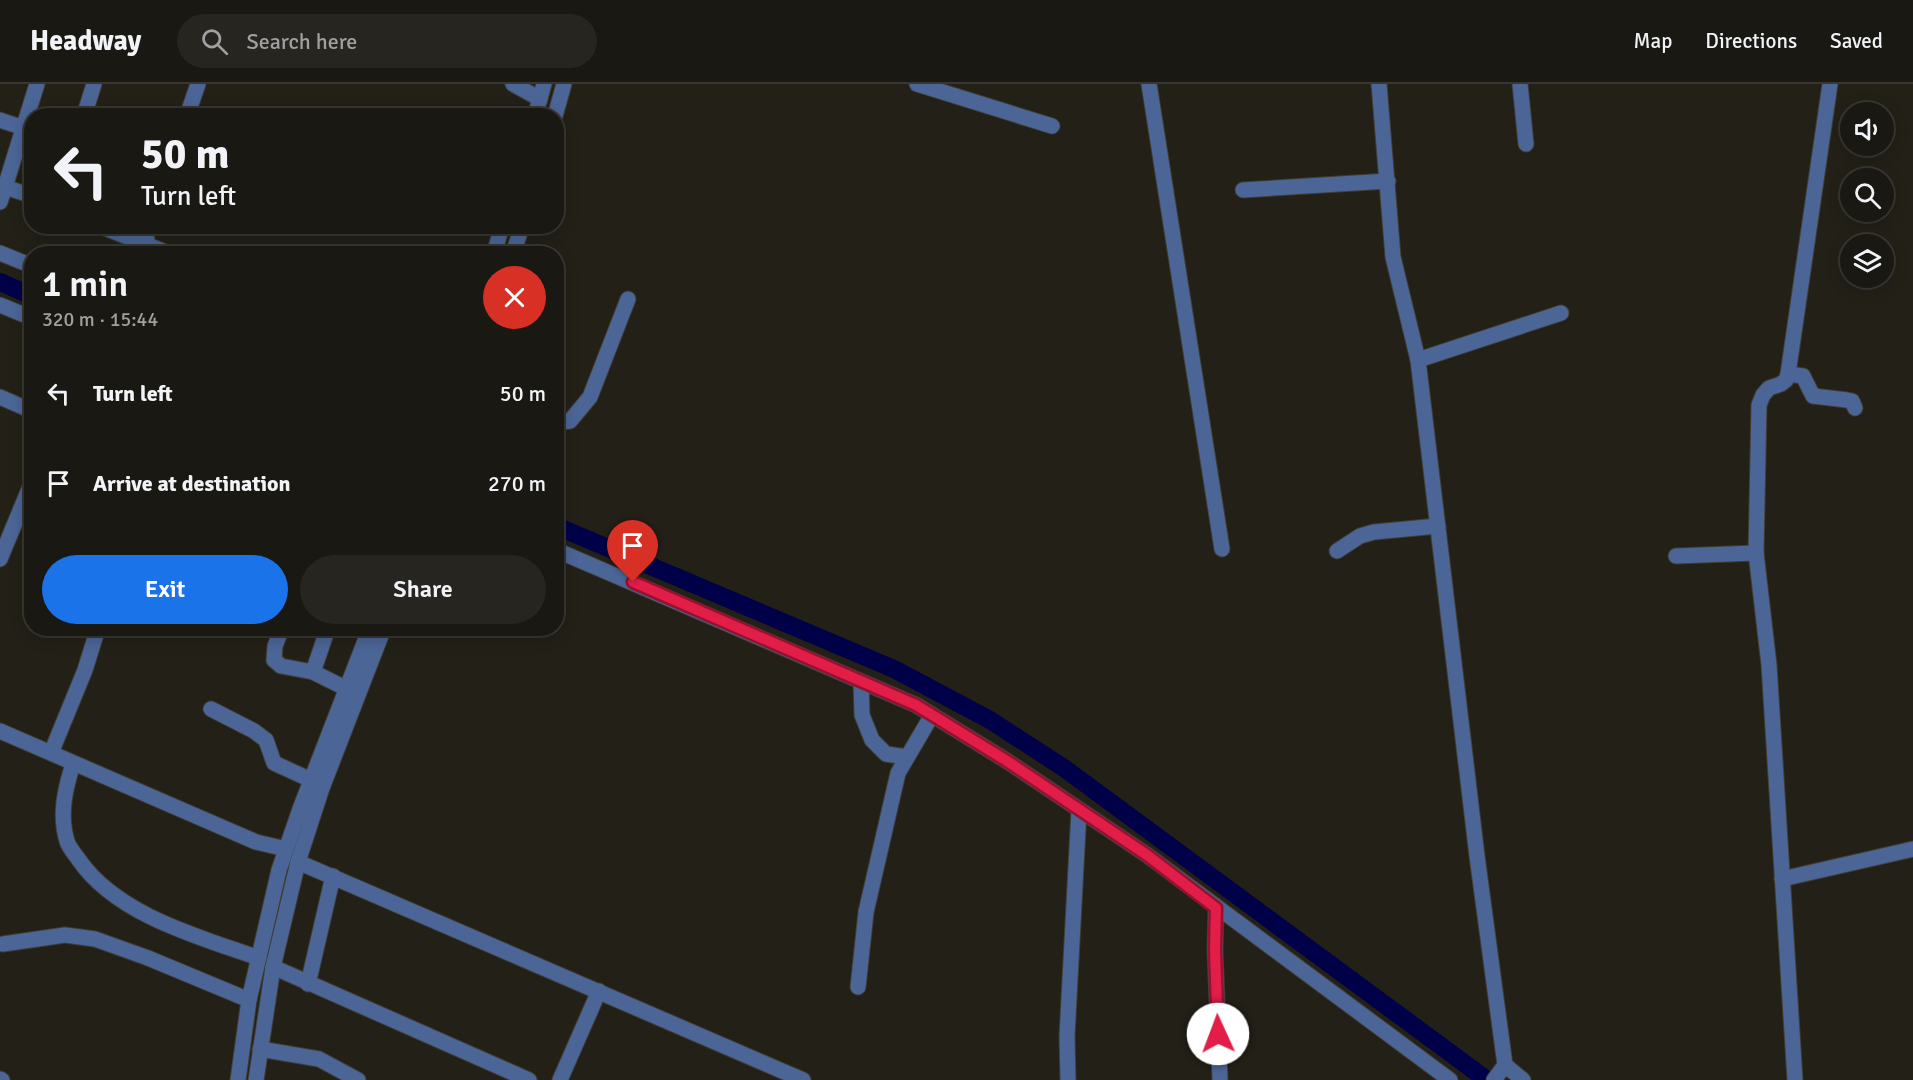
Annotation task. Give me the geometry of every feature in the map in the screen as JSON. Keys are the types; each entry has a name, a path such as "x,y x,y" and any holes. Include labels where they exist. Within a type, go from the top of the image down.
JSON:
{"street":[{"path":"30,108 37,84"},
{"path":"86,108 94,84"},
{"path":"190,108 198,84"},
{"path":"513,84 542,91 537,108"},
{"path":"557,108 564,84"},
{"path":"917,84 1052,126"},
{"path":"1149,84 1222,549"},
{"path":"1379,84 1393,257 1418,360 1478,866 1499,1073 1523,1080"},
{"path":"1521,84 1526,144"},
{"path":"1795,1080 1768,665 1756,553 1759,405 1763,394 1769,388 1781,384 1788,375 1830,84"},
{"path":"0,120 24,128 0,202"},
{"path":"1243,190 1388,181"},
{"path":"5,187 24,193"},
{"path":"120,234 148,245"},
{"path":"146,234 148,245"},
{"path":"0,253 24,263"},
{"path":"564,422 570,422 590,397 628,299"},
{"path":"0,304 24,314"},
{"path":"1418,360 1561,313"},
{"path":"1788,375 1803,376 1813,396 1852,401 1855,408"},
{"path":"0,397 24,408"},
{"path":"0,559 24,501"},
{"path":"1337,552 1360,536 1374,532 1438,526"},
{"path":"564,553 916,705 1007,761 1147,855 1450,1080"},
{"path":"1676,556 1756,553"},
{"path":"51,753 85,670 96,636"},
{"path":"279,636 275,646 274,660 281,666 313,672 346,689"},
{"path":"313,672 325,636"},
{"path":"238,1080 249,1000 279,870 367,636"},
{"path":"256,1080 273,967 298,861 322,788 381,636"},
{"path":"861,682 861,715 872,740 885,754 906,757"},
{"path":"211,709 254,731 266,740 274,763 311,780"},
{"path":"858,987 866,912 898,773 932,715"},
{"path":"0,731 256,842 286,849"},
{"path":"73,764 62,811 67,842 87,872 125,904 186,932 259,957"},
{"path":"1068,1080 1067,1036 1079,810"},
{"path":"1782,879 1913,849"},
{"path":"298,861 802,1080"},
{"path":"308,984 333,876"},
{"path":"1216,908 1215,950 1220,1080"},
{"path":"3,944 65,935 95,939 148,958 249,1000"},
{"path":"273,967 529,1080"},
{"path":"560,1080 599,991"},
{"path":"260,1049 319,1059 358,1080"}],"waterway":[{"path":"0,282 24,292"},
{"path":"564,529 894,669 990,720 1064,768 1487,1080"}],"route":[{"path":"633,582 916,705 1066,800 1147,855 1216,908 1218,1034"}]}
